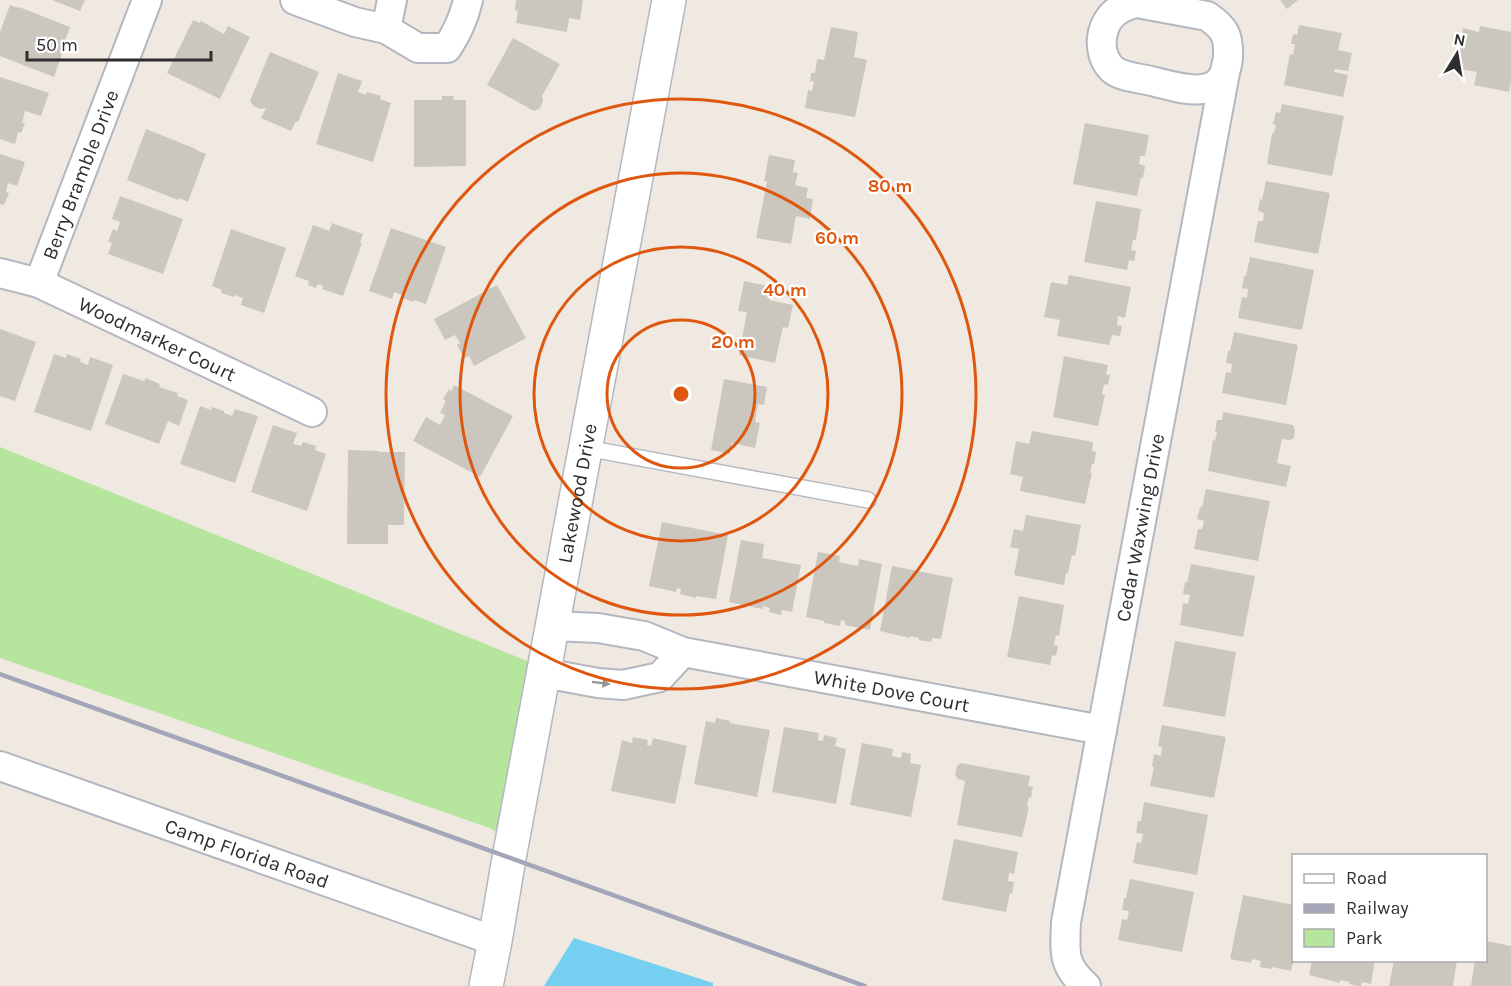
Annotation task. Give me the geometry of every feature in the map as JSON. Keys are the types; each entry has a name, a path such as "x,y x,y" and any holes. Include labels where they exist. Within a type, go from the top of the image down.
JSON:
{"street":[{"name":"Berry Bramble Drive","path":"39,283 147,0"},
{"path":"295,0 355,22 386,28 418,48 447,48 456,35 468,0"},
{"path":"386,28 392,0"},
{"name":"Lakewood Drive","path":"486,986 669,0"},
{"name":"Cedar Waxwing Drive","path":"1086,986 1076,977 1068,964 1065,947 1066,922 1227,62"},
{"name":"Woodmarker Court","path":"0,273 39,283 312,412"},
{"name":"White Dove Court","path":"552,626 598,628 644,636 683,652 1102,730"},
{"path":"544,673 623,685 660,677 683,652"},
{"name":"Camp Florida Road","path":"0,766 495,941"}],"lane":[{"path":"586,448 868,500"}],"green space":[{"path":"0,447 532,663 501,834 487,827 0,658"}],"water":[{"path":"574,938 713,983 713,986 544,986"}],"building":[{"path":"52,0 85,0 80,11"},
{"path":"516,0 583,0 580,20 569,18 567,32 516,23 518,11 515,10"},
{"path":"1280,0 1298,0 1287,9"},
{"path":"10,5 70,27 64,44 67,46 65,51 61,50 62,54 54,77 0,56 0,32"},
{"path":"193,20 200,23 201,21 224,34 228,26 250,37 220,99 167,73"},
{"path":"1299,25 1342,33 1338,50 1352,53 1348,71 1335,69 1334,72 1348,75 1343,97 1284,85 1290,54 1293,55 1295,44 1291,44 1293,34 1297,35"},
{"path":"1480,26 1511,32 1509,92 1474,85 1477,72 1455,68 1463,28 1479,32"},
{"path":"831,27 858,32 854,57 867,60 855,117 805,108 808,90 812,91 814,82 810,81 811,73 815,73 817,59 824,60"},
{"path":"513,38 560,64 542,96 543,101 540,108 534,111 487,85"},
{"path":"270,52 319,72 298,122 296,121 291,131 261,118 266,108 253,106 250,101"},
{"path":"338,73 362,81 358,92 381,96 380,99 391,103 373,162 316,144"},
{"path":"0,77 49,93 41,116 25,111 22,123 25,123 21,133 18,132 15,144 0,139"},
{"path":"442,96 454,96 453,100 466,100 466,166 414,167 414,100 442,100"},
{"path":"1282,104 1344,116 1332,176 1267,164 1272,133 1276,125 1273,124 1276,112 1280,113"},
{"path":"1085,123 1149,135 1145,156 1140,156 1139,164 1145,166 1137,196 1073,184"},
{"path":"146,129 206,154 188,202 127,180"},
{"path":"0,154 25,162 17,186 8,183 6,192 9,193 4,205 0,204"},
{"path":"769,155 795,160 793,172 798,173 795,185 808,188 806,198 813,199 810,219 796,216 791,244 756,238 767,181 764,181"},
{"path":"1266,181 1330,193 1318,254 1254,242 1258,221 1263,221 1264,213 1258,211"},
{"path":"120,196 183,219 163,274 108,254 112,243 108,242 113,229 117,231 120,222 112,219"},
{"path":"1096,201 1141,209 1136,240 1133,240 1131,250 1136,251 1134,261 1129,260 1127,270 1084,262"},
{"path":"332,223 363,234 360,243 362,243 343,296 322,289 323,286 318,284 316,288 308,285 309,281 295,276 313,225 329,231"},
{"path":"391,228 446,247 426,304 401,298 402,295 394,292 392,299 369,291"},
{"path":"231,229 286,248 264,313 241,305 243,298 221,293 222,290 212,286"},
{"path":"1250,257 1314,270 1302,330 1238,318 1242,297 1247,298 1248,289 1242,288"},
{"path":"1069,275 1131,287 1125,318 1118,316 1117,325 1122,326 1120,336 1112,335 1109,345 1057,336 1060,320 1044,317 1051,282 1067,285"},
{"path":"744,281 772,287 769,300 793,305 788,328 783,327 775,363 739,355 747,312 738,311"},
{"path":"497,285 526,338 474,366 469,356 464,358 455,335 445,340 434,319"},
{"path":"0,329 36,342 15,401 0,396"},
{"path":"1234,332 1298,345 1286,405 1222,393 1226,372 1231,373 1232,364 1226,363"},
{"path":"54,354 66,358 67,354 81,359 80,362 88,365 90,357 113,365 91,431 34,412"},
{"path":"1064,356 1108,365 1106,374 1110,375 1108,385 1104,384 1102,394 1105,395 1098,426 1053,417"},
{"path":"123,374 144,381 146,378 160,384 159,387 178,393 177,396 188,400 179,426 168,421 159,444 105,424"},
{"path":"724,379 767,387 764,405 758,404 755,422 760,423 755,448 732,443 730,454 711,450"},
{"path":"454,385 513,416 480,477 413,441 426,417 440,425 445,415 440,413 446,401 443,399"},
{"path":"200,406 211,410 212,407 232,416 235,409 258,416 235,483 180,464"},
{"path":"1223,412 1293,425 1294,438 1282,439 1277,463 1291,466 1286,487 1208,471 1213,440 1215,441 1217,432 1215,432 1217,420 1222,420"},
{"path":"273,425 297,433 293,444 301,446 303,442 316,446 315,450 326,454 307,511 251,492"},
{"path":"1032,431 1093,442 1092,451 1096,452 1085,504 1020,491 1023,477 1010,474 1016,441 1029,444"},
{"path":"348,450 405,452 404,525 388,525 388,544 347,544"},
{"path":"1206,489 1270,501 1258,561 1194,549 1198,529 1202,529 1204,521 1197,519"},
{"path":"1026,515 1081,525 1075,556 1072,555 1064,585 1014,575 1019,549 1010,547 1014,529 1023,531"},
{"path":"662,522 728,535 716,599 680,594 681,589 677,588 676,592 649,586"},
{"path":"741,540 764,544 762,558 801,565 792,612 782,610 781,615 769,612 770,608 763,606 762,609 729,602"},
{"path":"818,552 840,556 839,562 858,566 859,559 882,564 870,630 845,625 845,621 841,620 840,626 806,617"},
{"path":"1191,564 1255,576 1243,637 1180,625 1183,603 1188,604 1190,595 1183,594"},
{"path":"892,566 953,578 941,639 932,638 931,642 880,631"},
{"path":"1019,596 1064,605 1059,636 1056,635 1054,645 1058,646 1056,656 1052,655 1050,665 1007,657"},
{"path":"1175,641 1236,652 1225,717 1163,706"},
{"path":"716,718 730,721 730,723 770,730 757,797 694,784 706,721 715,723"},
{"path":"1162,725 1226,737 1214,798 1150,786 1154,754 1161,756 1162,747 1158,746"},
{"path":"784,727 819,733 818,740 823,741 824,735 837,738 835,746 846,749 836,804 772,792"},
{"path":"633,737 648,740 647,745 651,746 653,738 687,746 675,804 611,791 622,740 632,743"},
{"path":"862,743 893,749 892,756 901,758 902,752 911,754 910,763 921,765 911,817 850,805"},
{"path":"961,763 1030,776 1028,786 1033,787 1022,837 957,825 965,781 958,779 955,775 957,766"},
{"path":"1144,802 1208,815 1197,875 1133,863 1137,842 1141,843 1143,834 1136,833 1138,821 1141,821"},
{"path":"954,839 1018,852 1014,874 1009,873 1008,881 1014,882 1006,912 942,900"},
{"path":"1130,879 1194,892 1182,952 1118,940 1122,919 1127,920 1129,911 1122,910"},
{"path":"1243,895 1292,905 1293,962 1291,971 1260,967 1261,961 1252,959 1251,963 1230,959"},
{"path":"1487,941 1511,946 1511,986 1471,986 1475,962 1487,962"},
{"path":"1312,962 1375,962 1371,984 1362,982 1361,986 1309,975"},
{"path":"1394,962 1457,962 1453,986 1389,986"}],"railway":[{"path":"0,674 865,986"}]}
